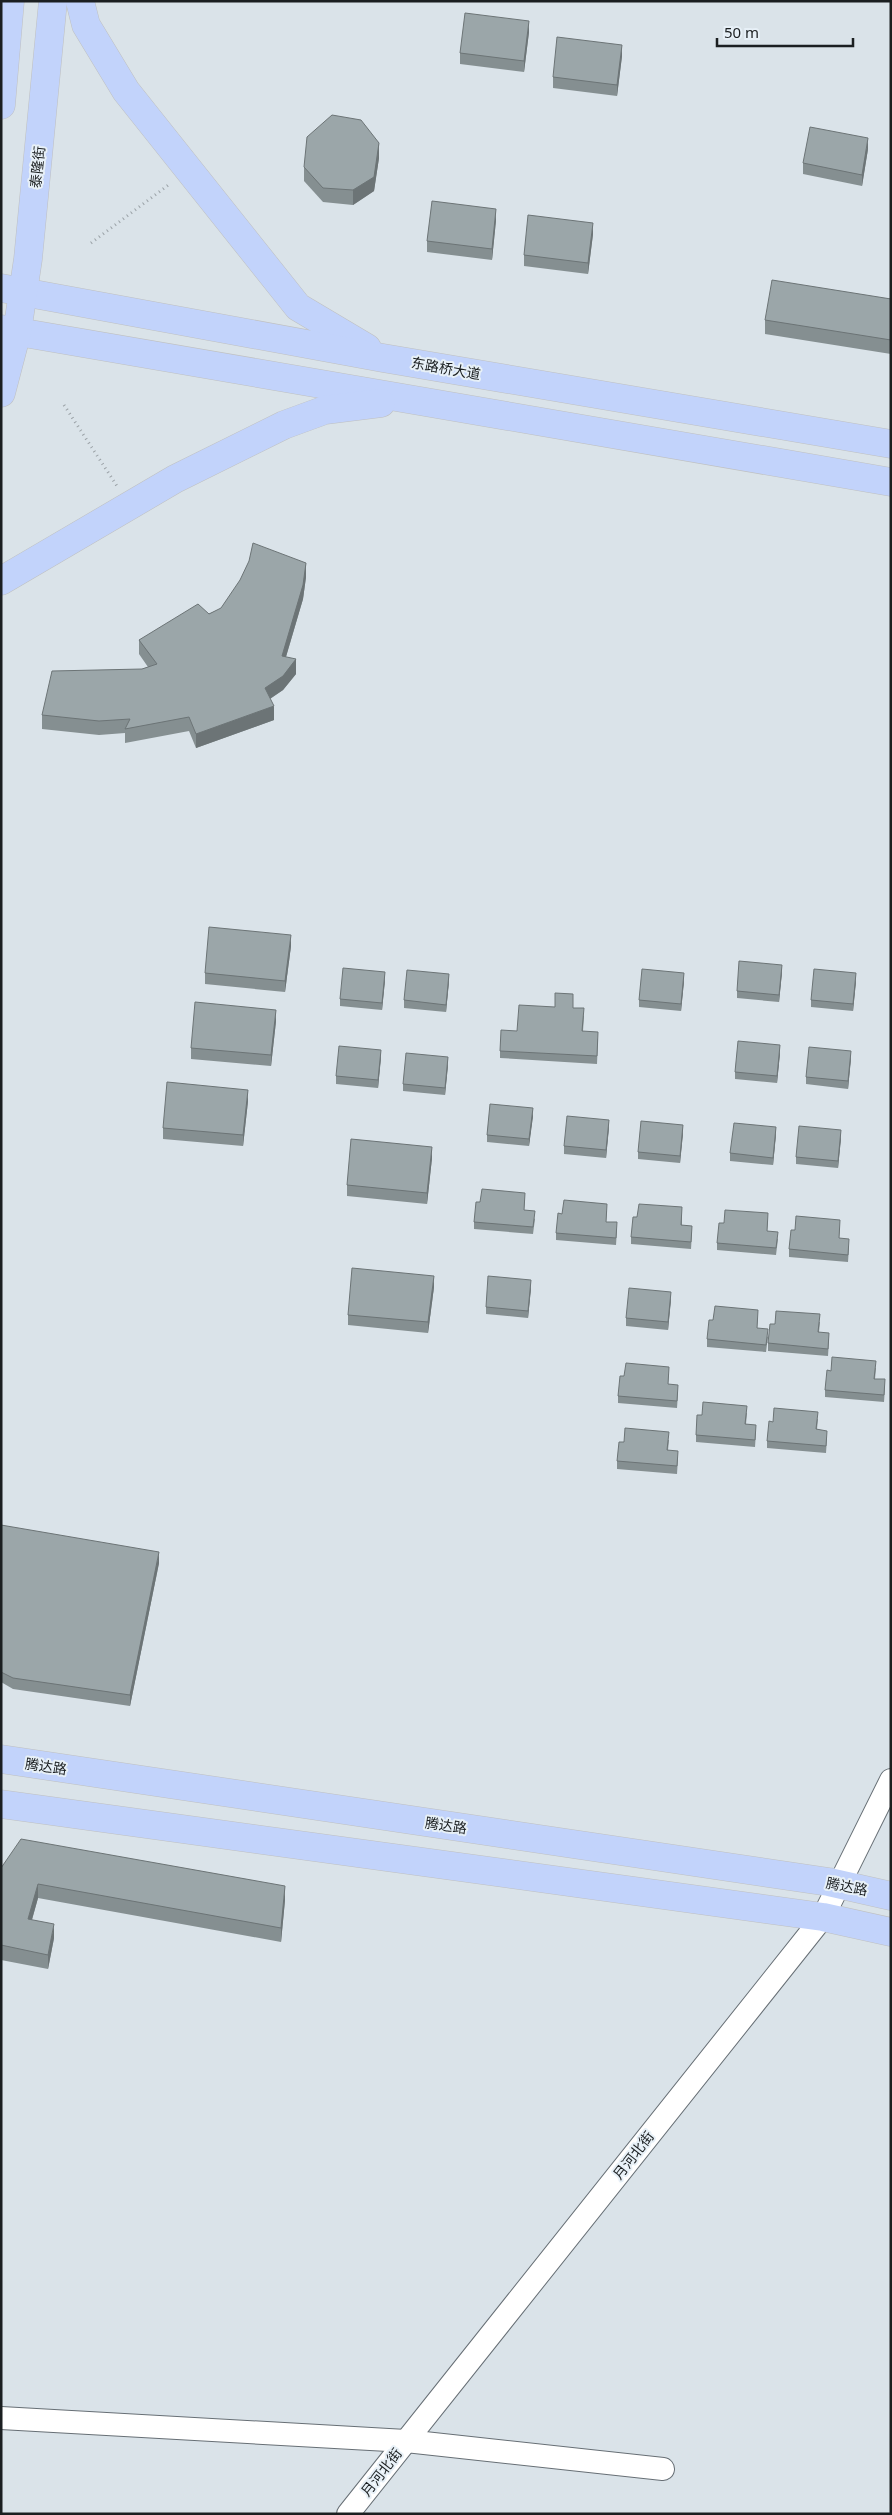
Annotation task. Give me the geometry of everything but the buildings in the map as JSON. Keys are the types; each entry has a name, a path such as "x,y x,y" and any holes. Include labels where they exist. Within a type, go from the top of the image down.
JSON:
{"main road":[{"path":"1,105 10,1"},
{"name":"泰隆街","path":"1,393 12,290 53,1"},
{"path":"80,1 86,25 126,91 298,307 383,358"},
{"name":"东路桥大道","path":"12,290 383,358 891,444"},
{"path":"9,331 891,482"},
{"path":"1,581 174,479 284,425 325,410 407,399"},
{"name":"腾达路","path":"1,1759 839,1884 891,1896"},
{"path":"1,1804 822,1917 891,1932"}],"street":[{"name":"月河北街","path":"348,2514 822,1917 891,1780"},
{"path":"1,2418 406,2442 664,2469"}],"path":[{"path":"91,242 175,180"},
{"path":"64,405 119,489"}]}
